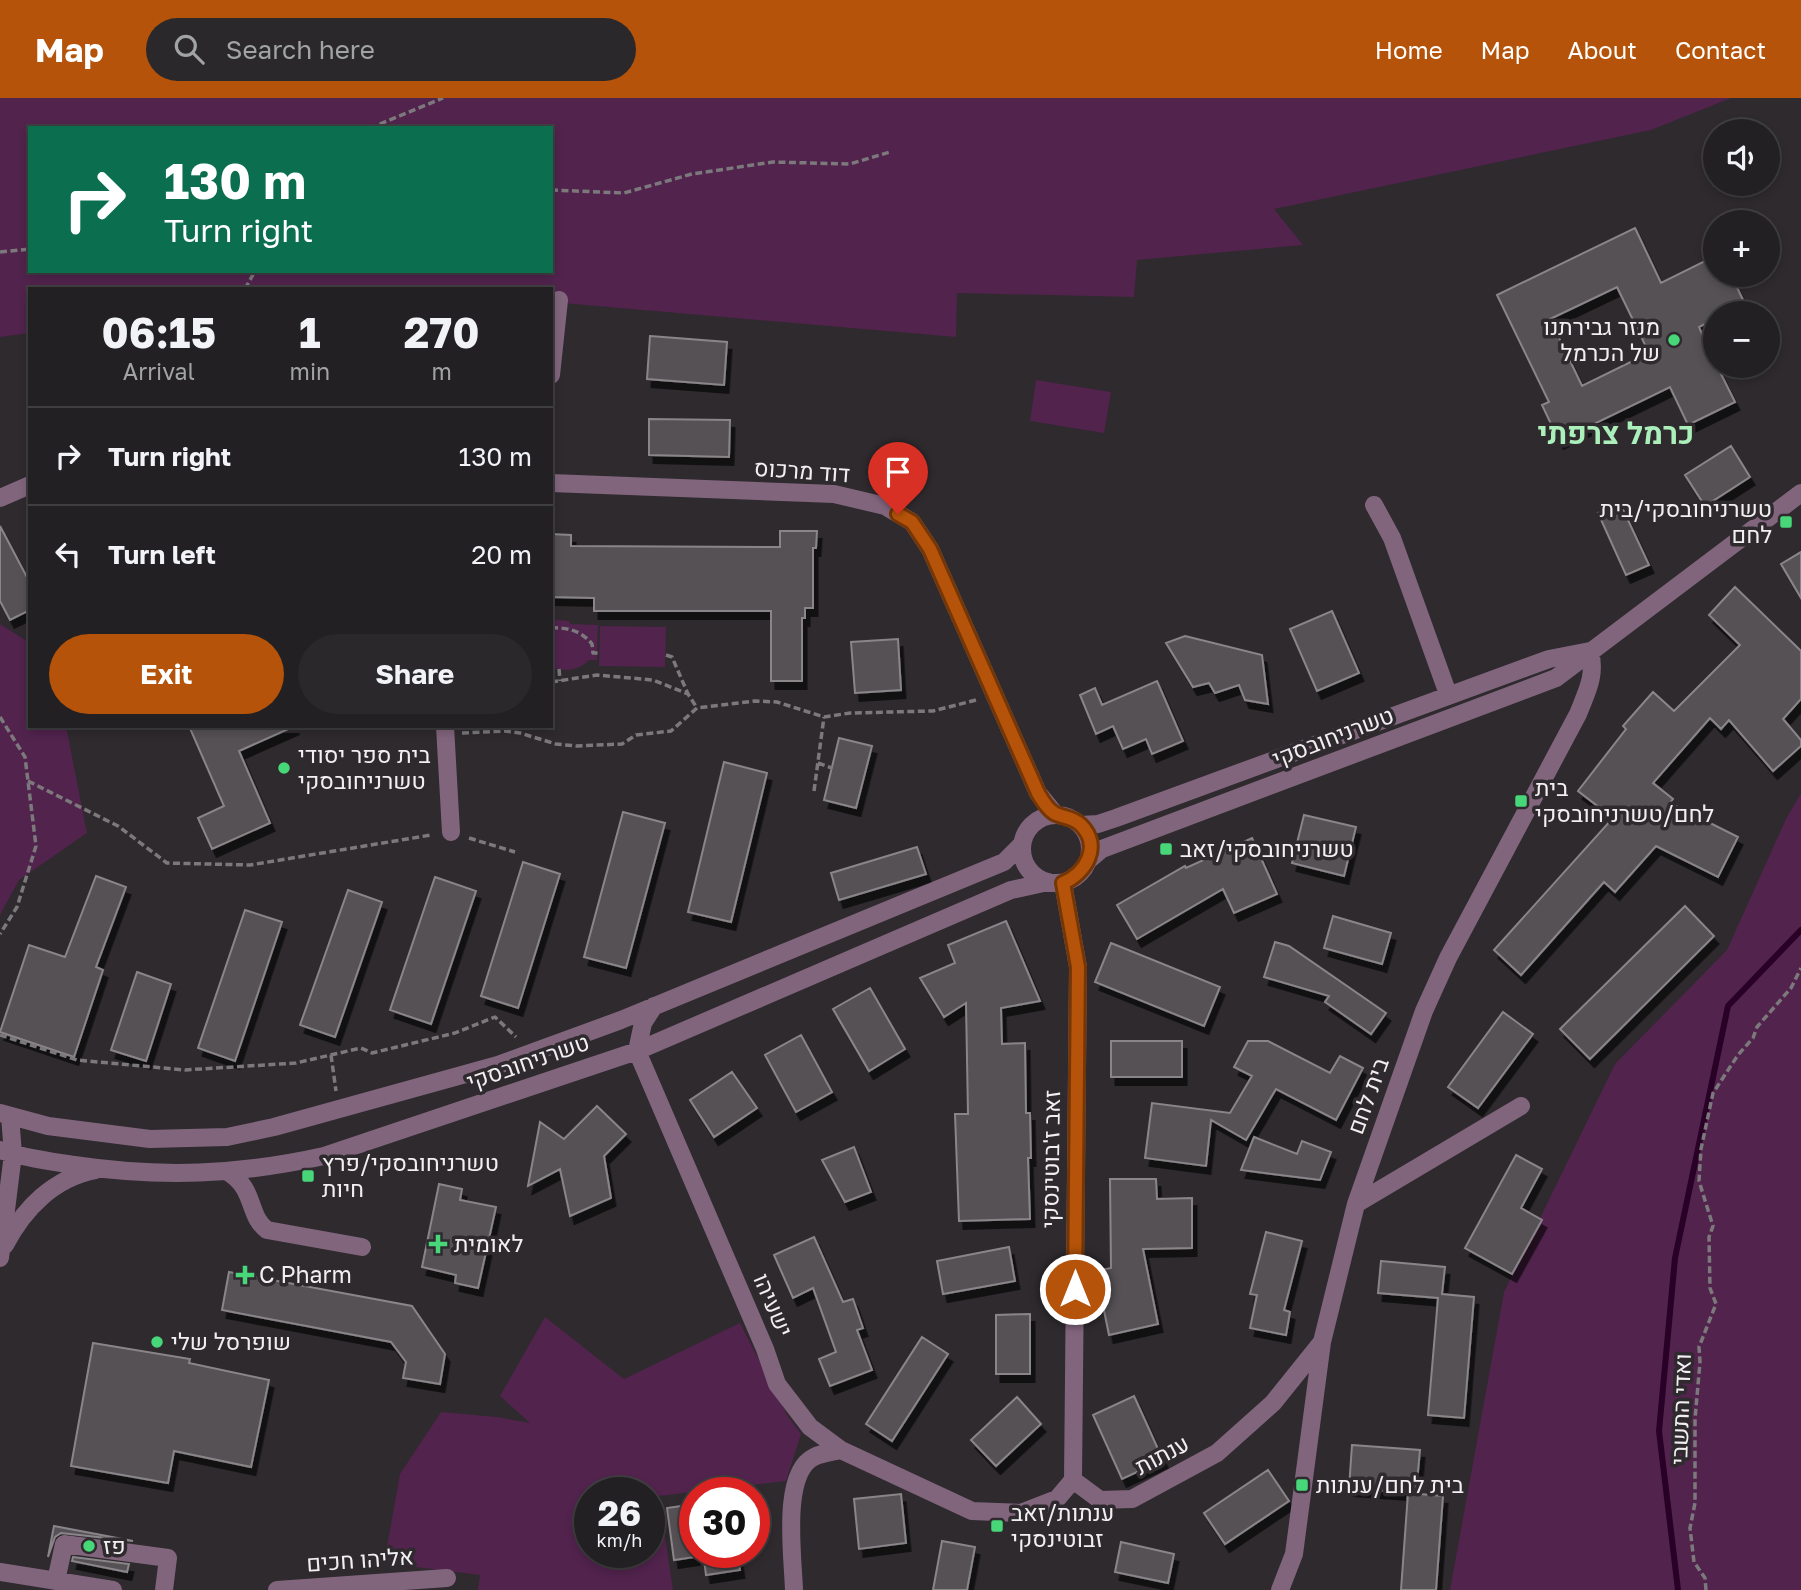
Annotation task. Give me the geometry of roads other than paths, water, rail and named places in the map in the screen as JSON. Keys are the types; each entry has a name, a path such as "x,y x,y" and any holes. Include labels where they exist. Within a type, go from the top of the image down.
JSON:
{"street":[{"path":"553,356 559,300"},
{"name":"דוד מרכוס","path":"553,483 834,494 885,506 912,522 930,549 1038,793 1055,814"},
{"path":"0,498 28,486"},
{"name":"טשרניחובסקי","path":"1089,860 1102,849 1556,678 1801,493"},
{"path":"1374,505 1392,538 1448,694"},
{"name":"טשרניחובסקי","path":"1081,825 1098,824 1116,818 1549,659 1590,650"},
{"name":"בית לחם","path":"1280,1590 1294,1554 1322,1342 1356,1204 1448,958 1578,714 1592,675 1590,650"},
{"path":"446,730 451,832"},
{"path":"1034,823 1038,793"},
{"path":"1055,814 1074,819 1081,825 1090,841 1089,860 1074,878 1056,882 1031,872 1022,854 1022,844 1028,829 1034,823 1055,814"},
{"name":"טשרניחובסקי","path":"5,1114 48,1126 101,1135 140,1139 190,1139 228,1137 339,1110 498,1065 654,1006 1004,862 1022,844"},
{"name":"טשרניחובסקי","path":"7,1152 102,1169 188,1174 273,1167 324,1156 637,1051 1011,890 1056,882"},
{"name":"זאב ז'בוטינסקי","path":"1056,882 1078,967 1073,1480"},
{"path":"637,1051 643,1023 654,1006"},
{"name":"ישעיהו","path":"637,1051 765,1349 777,1384 810,1427 841,1450"},
{"path":"1356,1204 1521,1106"},
{"path":"0,1134 5,1114"},
{"path":"0,1258 7,1152 5,1114"},
{"path":"0,1258 15,1226 37,1200 72,1177 102,1169"},
{"path":"228,1172 244,1185 257,1217 267,1230 362,1247"},
{"name":"ענתות","path":"1073,1480 1100,1500 1132,1499 1217,1453 1273,1403 1322,1342"},
{"path":"794,1590 792,1497 799,1471 814,1457 841,1450 972,1511 1021,1513 1057,1499 1073,1480"},
{"path":"67,1585 64,1544 168,1558 163,1590"},
{"path":"0,1572 67,1585 113,1590"},
{"name":"אליהו חכים","path":"277,1590 447,1578"}],"waterway":[{"path":"1678,1590 1659,1431 1675,1258 1728,1006 1801,930"}],"place":[{"name":"מנזר גבירתנו של הכרמל","path":"1674,340"},
{"name":"טשרניחובסקי/בית לחם","path":"1786,522"},
{"name":"בית ספר יסודי טשרניחובסקי","path":"284,768"},
{"name":"בית לחם/טשרניחובסקי","path":"1521,801"},
{"name":"טשרניחובסקי/זאב","path":"1166,849"},
{"name":"טשרניחובסקי/פרץ חיות","path":"308,1176"},
{"name":"לאומית","path":"438,1244"},
{"name":"C Pharm","path":"245,1275"},
{"name":"שופרסל שלי","path":"157,1342"},
{"name":"בית לחם/ענתות","path":"1302,1485"},
{"name":"ענתות/זאב זבוטינסקי","path":"997,1526"},
{"name":"פז","path":"89,1546"}],"district":[{"name":"כרמל צרפתי","path":"1616,434"}]}
